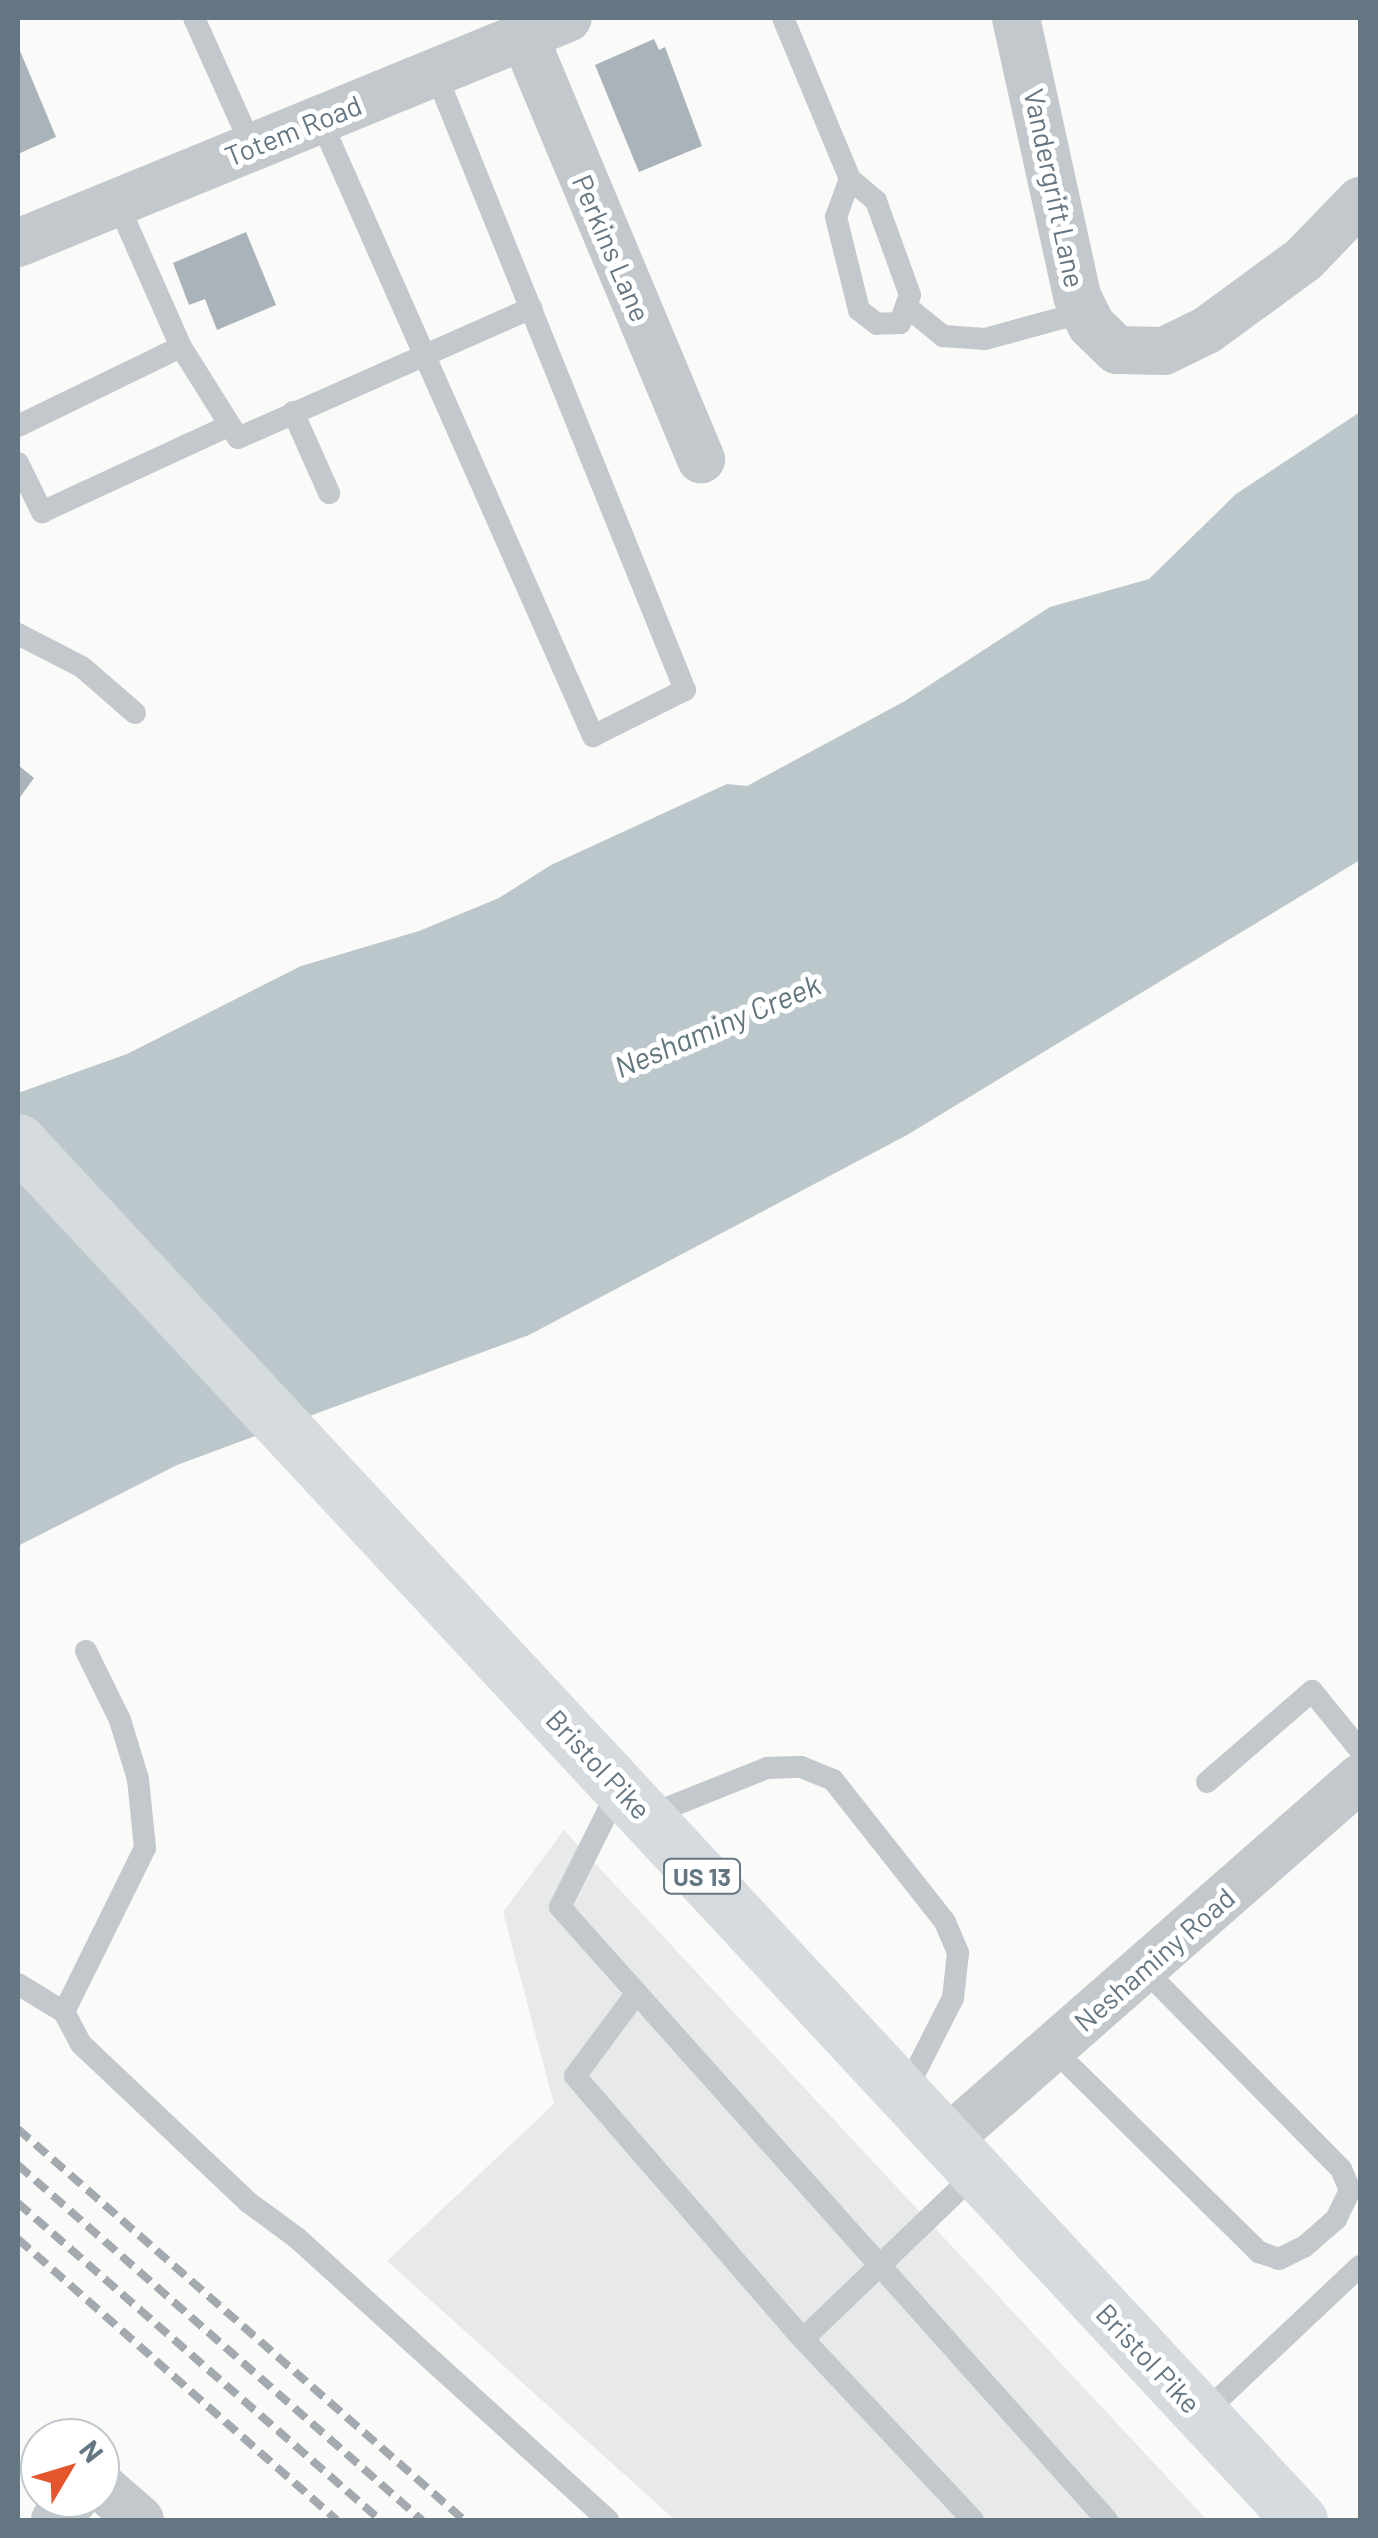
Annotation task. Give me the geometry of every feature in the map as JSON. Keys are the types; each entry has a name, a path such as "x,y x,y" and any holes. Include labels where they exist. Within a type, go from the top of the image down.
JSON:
{"main road":[{"name":"Bristol Pike","path":"18,1141 1202,2415 1280,2508"}],"street":[{"name":"Totem Road","path":"18,243 568,18"},
{"name":"Vandergrift Lane","path":"1016,18 1084,312 1117,350 1164,350 1250,302 1360,201"},
{"name":"Perkins Lane","path":"524,36 701,460"},
{"name":"Neshaminy Road","path":"962,2156 1052,2048 1360,1778"},
{"path":"120,2502 140,2520"}],"lane":[{"path":"194,18 252,146"},
{"path":"783,18 850,180 876,201 910,295 900,323 877,324 859,310 836,217 850,180"},
{"path":"320,119 593,736 685,690 435,72"},
{"path":"118,202 181,347 238,438 423,351 530,308"},
{"path":"906,306 943,336 986,338 1084,312"},
{"path":"18,426 181,347"},
{"path":"293,412 329,492"},
{"path":"18,463 42,512 230,425"},
{"path":"18,634 82,668 136,713"},
{"path":"64,2012 145,1848 138,1778 120,1720 86,1650"},
{"path":"1207,1782 1312,1691 1360,1750"},
{"path":"904,2094 953,1998 958,1952 945,1922 833,1780 801,1767 767,1768 633,1802 560,1907 876,2269 1106,2520"},
{"path":"1052,2048 1259,2252 1279,2259 1304,2247 1336,2218 1350,2190 1341,2170 1143,1968"},
{"path":"18,1984 64,2012 81,2044 248,2202 326,2264 608,2520"},
{"path":"636,1994 576,2076 803,2339 973,2520"},
{"path":"803,2339 876,2269 962,2156"},
{"path":"1202,2415 1360,2266"}],"shaded area":[{"path":"564,1830 1207,2520 675,2520 387,2261 554,2104 503,1912"}],"water":[{"name":"Neshaminy Creek","path":"1360,412 1360,860 907,1135 529,1335 177,1465 18,1546 18,1093 127,1054 301,966 419,931 499,898 551,865 727,784 747,786 905,701 1050,607 1149,579 1236,494"}],"building":[{"path":"654,39 659,50 665,47 702,146 639,172 595,65"},
{"path":"18,46 56,137 18,154"},
{"path":"246,232 276,305 217,330 205,299 189,305 173,263"},
{"path":"18,765 34,778 18,800"}],"railway":[{"path":"18,2129 464,2520"},
{"path":"18,2165 422,2520"},
{"path":"18,2203 380,2520"},
{"path":"18,2239 337,2520"}]}
